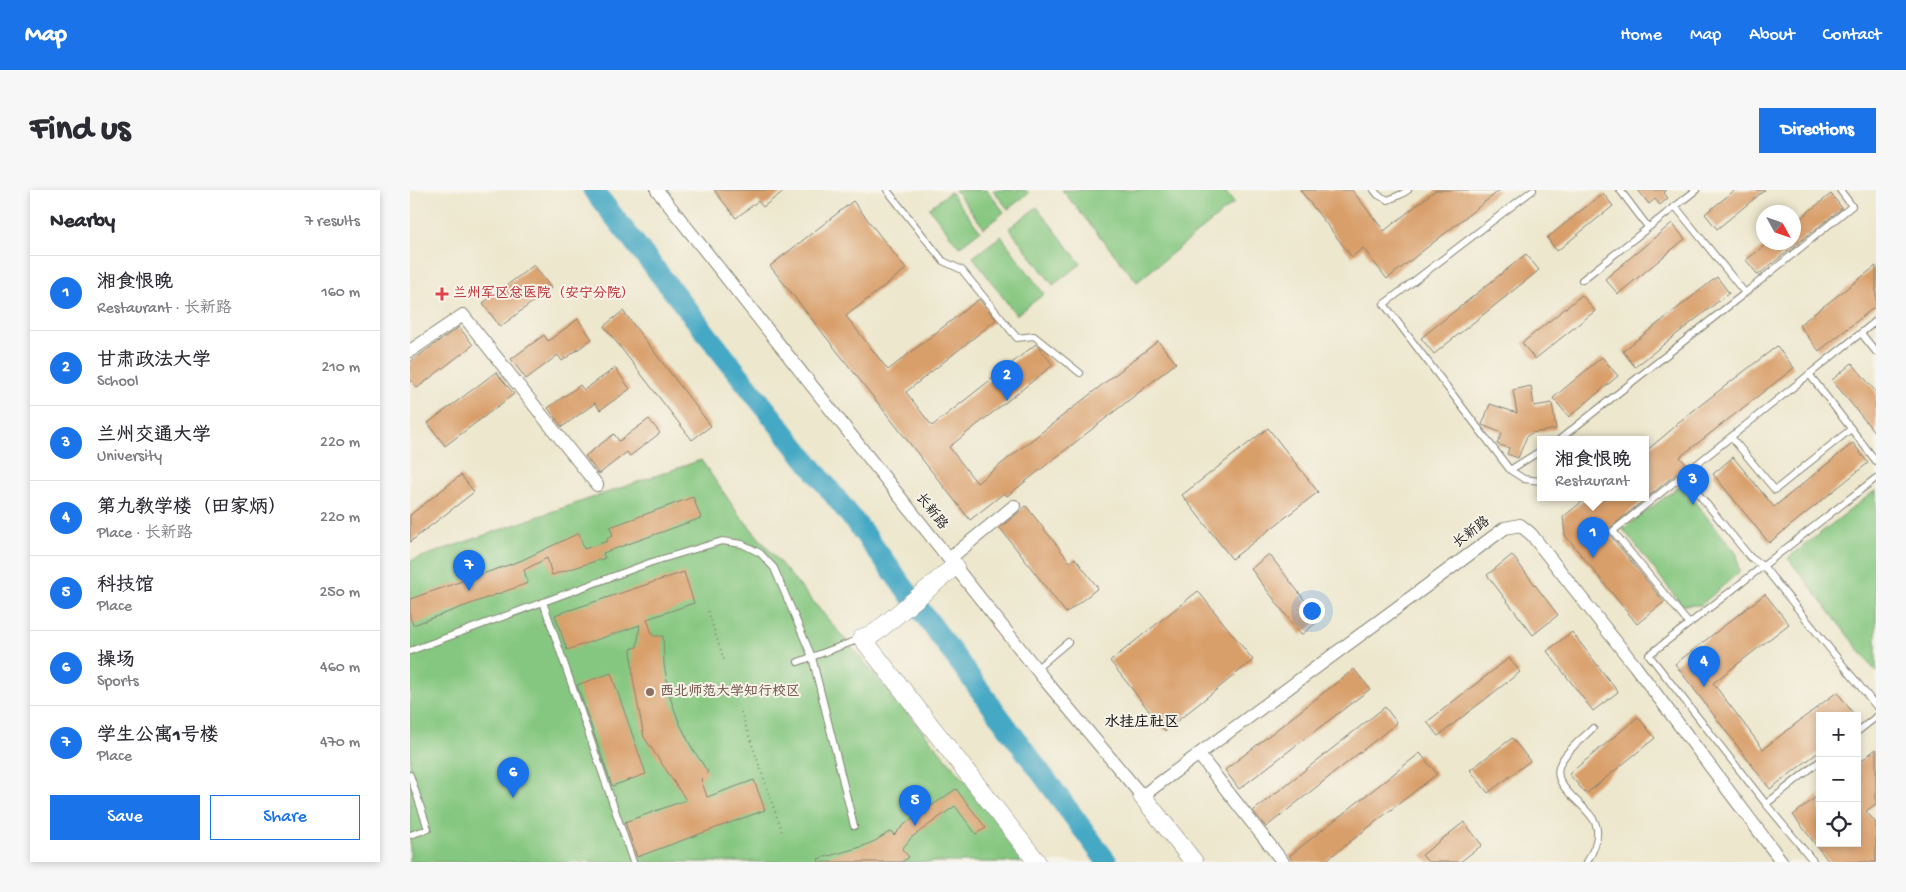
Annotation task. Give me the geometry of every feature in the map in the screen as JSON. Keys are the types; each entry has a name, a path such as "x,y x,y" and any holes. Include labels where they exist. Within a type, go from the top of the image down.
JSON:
{"street":[{"name":"长新路","path":"657,190 1036,669 1142,796 1505,528 1520,525 1531,534 1636,666 1782,862"},
{"path":"410,351 463,315 597,485"},
{"path":"1014,506 923,592 875,633 862,638 1037,862"},
{"path":"1199,755 1283,862"},
{"path":"1142,796 1194,862"}],"lane":[{"path":"887,190 943,261 962,270 1017,338 1034,336 1080,373"},
{"path":"1374,190 1378,195 1388,200 1408,190"},
{"path":"1533,190 1384,304 1510,470 1524,478 1537,480"},
{"path":"1620,190 1648,227"},
{"path":"1582,280 1696,190"},
{"path":"1564,436 1852,206 1840,190"},
{"path":"1676,206 1745,293"},
{"path":"1688,624 1612,530 1876,321"},
{"path":"1861,333 1876,352"},
{"path":"1809,374 1876,461"},
{"path":"1731,437 1775,490 1851,429"},
{"path":"1510,470 1537,453"},
{"path":"1683,475 1750,557 1764,566 1876,706"},
{"path":"1814,862 1649,655 1876,478"},
{"path":"410,650 652,562 722,541 742,544 760,553 774,568 812,657 854,826"},
{"path":"543,602 633,862"},
{"path":"798,662 862,638"},
{"path":"1036,669 1068,642"},
{"path":"1861,729 1876,717"},
{"path":"1587,862 1594,850 1597,826 1591,816 1566,790 1558,775 1560,762 1593,728"},
{"path":"1766,804 1816,764"},
{"path":"410,775 428,828 410,835"}],"path":[{"path":"708,612 724,660"},
{"path":"741,712 782,832"}],"green space":[{"path":"955,190 987,190 1004,212 984,228"},
{"path":"993,190 1026,190 1029,193 1008,209"},
{"path":"1062,190 1224,190 1234,203 1137,282"},
{"path":"950,192 980,231 959,247 929,208"},
{"path":"1037,207 1081,264 1053,285 1009,228"},
{"path":"1001,236 1044,294 1016,315 973,257"},
{"name":"西北师范大学知行校区","path":"701,460 737,512 1000,822 1028,862 410,862 410,561"},
{"path":"1681,485 1737,554 1739,572 1701,605 1682,605 1623,529"},
{"path":"1876,490 1876,672 1788,558"}],"building":[{"path":"714,190 785,190 763,207 758,201 736,218"},
{"path":"1300,190 1352,190 1384,231 1436,190 1500,190 1387,279 1363,248 1352,257"},
{"path":"1638,190 1667,190 1664,193 1668,198 1660,205 1655,199 1649,204"},
{"path":"1735,190 1765,190 1717,229 1705,214"},
{"path":"1603,193 1613,206 1557,251 1547,238"},
{"path":"1831,194 1842,208 1801,241 1801,218"},
{"path":"853,201 906,269 846,316 888,370 979,299 996,320 906,392 932,426 1036,344 1053,365 949,447 977,483 1158,341 1176,363 1007,496 1004,493 970,520 770,266"},
{"path":"1672,223 1685,239 1618,294 1605,279"},
{"path":"1759,250 1789,250 1758,275 1746,260"},
{"path":"1526,254 1539,270 1434,354 1421,338"},
{"path":"534,265 551,288 500,327 483,303"},
{"path":"1876,266 1876,306 1819,351 1799,325"},
{"path":"1717,277 1729,293 1635,367 1623,351"},
{"path":"1582,295 1595,311 1535,359 1522,343"},
{"path":"623,311 711,426 692,440 604,326"},
{"path":"578,319 592,339 562,361 558,355 526,379 511,359 544,335 548,341"},
{"path":"459,327 473,345 417,388 410,379 410,362"},
{"path":"1777,346 1794,368 1680,457 1687,465 1649,496 1649,448 1676,424"},
{"path":"1602,357 1618,376 1569,417 1553,398"},
{"path":"1852,363 1876,392 1876,434 1832,380"},
{"path":"615,368 630,389 600,410 595,403 562,427 548,408 580,385 584,390"},
{"path":"496,372 514,394 445,446 428,423"},
{"path":"1531,386 1534,406 1552,403 1556,429 1532,433 1527,436 1518,458 1507,454 1509,448 1497,444 1502,433 1482,425 1490,404 1517,413 1513,390"},
{"path":"649,419 660,433 630,456 627,452 599,474 585,456 614,434 619,441"},
{"path":"1268,428 1318,492 1232,559 1182,495"},
{"path":"1853,443 1868,463 1769,543 1713,474 1733,457 1774,507"},
{"path":"461,475 474,492 410,542 410,515"},
{"path":"693,497 701,518 603,553 605,558 552,575 547,558 524,570 528,583 413,625 410,617 410,599 520,561 579,533 584,549 608,541 607,538 613,536 610,527"},
{"path":"1583,501 1643,501 1607,530 1664,602 1637,624 1565,535 1563,517"},
{"path":"1026,506 1070,562 1075,558 1098,588 1066,613 1000,528"},
{"path":"1269,554 1320,620 1301,635 1251,569"},
{"path":"1512,555 1558,615 1533,635 1487,575"},
{"path":"684,572 694,603 647,619 653,636 663,636 664,665 671,700 692,748 708,772 701,779 707,797 754,780 765,810 637,857 625,822 686,800 644,737 633,679 631,649 637,647 640,625 567,650 555,615"},
{"path":"1198,591 1253,660 1165,731 1110,661"},
{"path":"1765,594 1789,624 1713,683 1763,749 1837,692 1852,712 1816,712 1816,754 1770,789 1675,664"},
{"path":"1572,632 1618,692 1593,711 1547,651"},
{"path":"1509,658 1520,672 1438,736 1427,722"},
{"path":"1354,669 1370,689 1239,789 1225,770"},
{"path":"611,673 646,774 612,786 577,685"},
{"path":"1385,707 1397,723 1266,827 1253,811"},
{"path":"1638,717 1655,738 1586,794 1569,774"},
{"path":"1512,738 1530,761 1488,793 1470,770"},
{"path":"1876,749 1876,804 1866,811 1876,823 1876,862 1829,862 1818,847 1861,847 1861,761"},
{"path":"1420,753 1437,774 1324,862 1294,862 1289,856"},
{"path":"956,789 986,828 976,834 955,806 912,837 902,849 909,857 902,862 819,862 818,859 861,847 891,831 894,835 905,824"},
{"path":"1816,797 1816,845 1793,815"},
{"path":"1464,822 1482,845 1460,862 1428,862 1422,855"}],"waterway":[{"path":"593,190 863,532 1107,862"}],"place":[{"name":"兰州军区总医院（安宁分院）","path":"442,294"},
{"name":"甘肃政法大学","path":"1007,401"},
{"name":"兰州交通大学","path":"1693,505"},
{"name":"湘食恨晚","path":"1593,558"},
{"name":"学生公寓1号楼","path":"469,591"},
{"name":"第九教学楼（田家炳）","path":"1704,687"},
{"name":"西北师范大学知行校区","path":"650,692"},
{"name":"操场","path":"513,798"},
{"name":"科技馆","path":"915,826"}],"district":[{"name":"水挂庄社区","path":"1142,723"}]}
